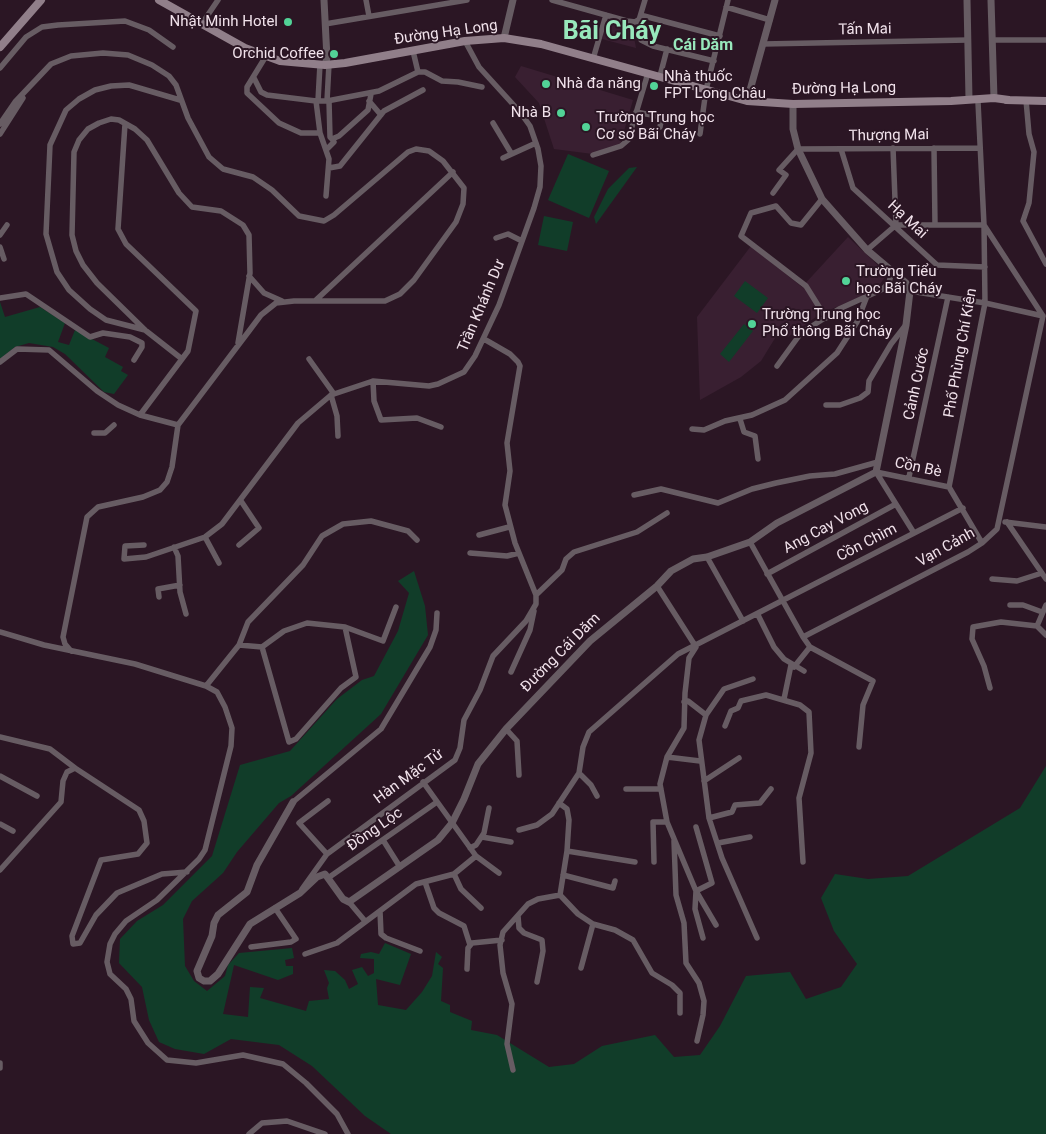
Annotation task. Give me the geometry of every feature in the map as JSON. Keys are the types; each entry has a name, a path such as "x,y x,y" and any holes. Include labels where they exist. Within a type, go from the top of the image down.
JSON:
{"main road":[{"path":"0,47 41,0"},
{"name":"Đường Hạ Long","path":"159,0 245,48 280,61 324,65 465,41 504,38 541,44 747,101 793,104 1046,100"},
{"name":"Đường Hạ Long","path":"954,101 994,98 1009,100"}],"street":[{"path":"202,25 218,0"},
{"path":"324,0 327,58 317,101 320,130 329,168 326,196"},
{"path":"366,0 370,16"},
{"path":"325,24 467,0"},
{"path":"504,38 513,0"},
{"path":"552,0 626,21 639,20 644,16 720,36"},
{"path":"646,0 639,20 642,40 667,49 714,61"},
{"path":"747,101 776,0"},
{"path":"967,0 969,99"},
{"path":"991,0 994,98"},
{"path":"700,134 706,90 727,3 770,20"},
{"path":"593,59 606,15"},
{"path":"0,68 26,37 42,28 58,25 126,21 149,30 173,47"},
{"name":"Tấn Mai","path":"763,44 968,40"},
{"path":"992,40 1046,40"},
{"name":"Trần Khánh Dư","path":"144,545 125,546 124,559 146,557 205,537 222,524 298,423 332,394 373,381 429,386 464,372 484,339 522,242 540,187 541,166 530,126 520,112 479,67 465,41"},
{"path":"660,76 667,49"},
{"path":"413,50 418,72"},
{"path":"0,124 33,82 51,64 71,56 103,53 128,55 152,65 170,76 176,85 180,100 209,158 223,169 253,177 272,190 299,216 324,221 334,215 408,152 416,149 429,151 443,161 464,188 464,204 456,222 414,280 400,294 384,301 316,300 276,303 261,315 178,425 172,467 167,482 160,490 143,497 98,507 87,517 63,637 72,651"},
{"path":"266,56 247,87 247,93 279,123 300,133 320,130 330,126"},
{"path":"324,65 330,137 334,142 326,150"},
{"path":"254,78 261,92 267,95 317,101 371,94 418,72 425,72 442,81 482,87"},
{"path":"593,156 621,146 628,140 648,73"},
{"path":"0,134 33,82"},
{"path":"145,330 106,320 90,309 69,290 57,272 46,234 50,145 66,110 94,90 111,86 129,85 180,100"},
{"path":"329,168 340,166 384,111 423,90"},
{"path":"332,139 339,136 365,112 369,106 371,94"},
{"path":"1026,100 1029,134 1034,152 1029,203 1023,221 1046,264"},
{"path":"370,101 380,115"},
{"name":"Phố Phùng Chí Kiên","path":"949,488 985,303 984,225 978,102"},
{"path":"793,104 793,130 798,149 822,199 867,250 906,283 910,291 906,325 876,472 914,533"},
{"path":"636,112 662,117 660,127"},
{"path":"182,359 145,330 97,283 83,265 76,251 72,235 74,152 79,140 88,129 111,119 126,124 147,140 179,193 192,207 221,211 243,225 249,235 249,278 264,293 284,302"},
{"path":"493,123 512,153"},
{"path":"126,124 118,229 126,244 196,311 190,343 182,359 140,415"},
{"path":"503,158 536,144"},
{"path":"893,148 896,225"},
{"path":"934,148 936,225"},
{"name":"Thượng Mai","path":"798,149 979,148"},
{"path":"773,193 786,175 779,170 798,149"},
{"name":"Hạ Mai","path":"841,149 853,188 896,225 937,265 985,266"},
{"path":"316,300 453,172"},
{"path":"822,199 801,226 791,223 776,206 751,213 741,236 806,286 826,318"},
{"path":"0,234 7,225"},
{"path":"867,250 896,225 984,225 1044,320"},
{"path":"496,238 508,234 522,242"},
{"path":"0,246 4,258"},
{"path":"777,366 795,339 839,309 883,289 889,282 892,272"},
{"path":"238,345 250,273"},
{"path":"910,291 985,303 1044,320"},
{"path":"0,298 26,294 90,337 103,333 130,337 142,343 142,347 134,360"},
{"path":"692,430 704,430 725,421 740,419 785,400 820,371 837,353 848,337 867,296"},
{"name":"Cảnh Cước","path":"910,477 948,297"},
{"name":"Vạn Cảnh","path":"803,637 982,544 1004,521 1044,320"},
{"path":"826,405 840,405 860,398 868,392 869,381 906,325"},
{"path":"484,339 510,354 520,366 507,443 510,471 505,505 509,526 536,595 530,630 511,672"},
{"path":"0,362 17,349 49,350 57,354 98,391 118,405 140,415 178,425"},
{"path":"310,359 332,394 337,416 338,436"},
{"path":"373,381 374,401 381,420 418,418 440,427"},
{"path":"740,419 744,432 755,436 758,459"},
{"path":"94,433 105,432 114,425"},
{"path":"634,496 661,489 718,503 752,489 776,483 835,474 878,462"},
{"name":"Cồn Bè","path":"876,472 910,477 949,488 963,508 982,544"},
{"name":"Đường Cái Dăm","path":"349,902 438,840 452,823 478,764 506,729 590,641 680,566 693,559 707,557 750,542 777,523 876,472"},
{"path":"239,545 259,528 241,501"},
{"name":"Ang Cay Vong","path":"767,574 896,504"},
{"name":"Cồn Chìm","path":"579,773 583,747 589,732 678,654 758,615 963,508"},
{"path":"536,595 562,570 566,559 574,552 636,532 667,513"},
{"path":"206,686 239,645 248,622 303,565 322,536 343,524 371,521 408,532 417,540"},
{"path":"1004,521 1046,527"},
{"path":"1004,521 1046,579"},
{"path":"479,535 509,526"},
{"path":"205,537 219,563"},
{"path":"750,542 810,647 873,681 864,705 859,747"},
{"path":"174,547 178,556 180,585 186,614"},
{"path":"470,553 507,556 519,553"},
{"path":"707,557 743,622"},
{"path":"992,579 1017,580 1042,573"},
{"path":"159,597 158,589 180,585"},
{"path":"657,586 696,646 689,658 684,702 684,728 667,757 662,771 662,790 667,822 696,891 716,925"},
{"path":"1010,604 1042,612"},
{"path":"1037,626 1046,605"},
{"path":"239,645 262,647 284,631 307,623 345,627 383,641 396,607"},
{"name":"Hàn Mặc Tử","path":"300,892 327,854 455,760 460,748 464,720 480,690 493,656 534,611"},
{"path":"364,921 349,902 343,899 328,878 322,874 300,892 250,924 218,974 210,981 204,981 200,978 197,971 212,936 214,923 218,916 247,892 257,865 293,802 381,729 430,647 436,630 437,613"},
{"path":"758,615 774,647 792,666 804,671"},
{"path":"990,688 984,666 972,639 974,626 1001,622 1037,626 1046,635"},
{"path":"262,647 288,742 296,739 341,688 356,677 345,627"},
{"path":"0,632 72,651 135,664 206,686 217,692 225,707 232,728 231,746 205,850 187,872 157,900 126,921 110,944 107,962 110,974 126,989 131,999 134,1021 148,1043 168,1060 196,1063 243,1055 283,1064 306,1083 337,1114 348,1134"},
{"path":"784,699 792,666 810,647"},
{"path":"753,679 724,689 706,715 699,740 700,760 709,818 757,938"},
{"path":"725,726 732,711 738,708 741,701 766,695 784,699 809,712 811,753 799,798 803,862"},
{"path":"684,702 688,701 706,715"},
{"path":"506,729 516,741 518,775"},
{"path":"0,737 50,750 139,810 144,821 147,843 138,854 101,860 72,936 73,944 80,943 96,915 117,893 162,874 187,872"},
{"path":"667,757 700,760"},
{"path":"704,781 739,758"},
{"path":"0,870 61,802 63,781 67,772 75,768"},
{"path":"519,830 546,820 579,773 591,785 598,796"},
{"path":"0,776 37,796"},
{"path":"423,782 476,856 499,873"},
{"path":"626,789 662,790"},
{"path":"709,818 732,812 735,806 760,803 770,789"},
{"path":"327,854 299,823 328,801"},
{"name":"Đồng Lộc","path":"328,878 437,802"},
{"path":"559,803 567,809 569,820 568,851 560,895"},
{"path":"470,848 482,837 489,808"},
{"path":"654,862 653,822 667,822"},
{"path":"0,824 13,831"},
{"path":"696,827 712,883 696,891"},
{"path":"674,836 676,895 684,923 686,963 699,984 704,1001 704,1015 697,1041"},
{"path":"718,843 750,836"},
{"path":"482,837 511,842"},
{"path":"383,840 400,867"},
{"path":"568,851 635,862"},
{"path":"305,954 337,943 416,884 454,874 476,856"},
{"path":"454,874 461,890 481,908"},
{"path":"563,875 613,888 615,881"},
{"path":"425,882 434,908 439,913 464,926 470,945 467,969"},
{"path":"696,891 695,909 703,938"},
{"path":"513,1070 507,1044 512,1004 503,973 503,932 528,904 538,899 560,895"},
{"path":"560,895 578,914 593,924 615,930 633,940 652,973 672,985 680,993 680,1012"},
{"path":"251,947 292,942 296,939 275,908"},
{"path":"380,910 381,934 386,938 420,951"},
{"path":"518,916 519,928 524,933 542,940 543,951 537,982"},
{"path":"581,968 593,924"},
{"path":"470,945 502,940"},
{"path":"249,1134 262,1123 288,1121 325,1134"}],"shaded area":[{"path":"607,20 632,27 636,48 602,39"},
{"name":"Trường Trung học Cơ sở Bãi Cháy","path":"521,66 633,100 620,145 593,154 554,149 539,103 515,77"},
{"name":"Trường Trung học Phổ thông Bãi Cháy","path":"848,237 887,274 878,287 874,291 820,314 788,337 780,330 761,361 741,377 700,400 697,317 751,246 802,287"}],"green space":[{"path":"568,154 609,171 589,218 548,200"},
{"path":"637,167 596,224 594,217 608,189 629,168"},
{"path":"544,216 573,222 567,251 538,245"},
{"path":"745,281 768,298 757,313 734,296"},
{"path":"0,302 5,317 40,307 65,323 58,342 69,345 75,330 109,348 105,357 123,367 121,371 128,375 114,394 104,392 65,354 53,347 29,343 15,347 0,359"},
{"path":"744,324 753,331 729,362 720,354"},
{"path":"414,571 425,606 428,635 381,714 291,796 279,803 237,852 223,873 192,901 183,919 185,966 194,981 207,991 225,976 228,965 239,953 292,948 294,958 285,960 286,966 293,966 293,974 278,980 234,965 223,1014 248,1017 250,987 264,988 260,998 306,1011 309,1001 329,999 327,988 329,983 324,970 335,971 345,980 349,989 358,984 352,970 362,967 368,976 374,973 374,959 360,958 361,954 371,952 379,954 385,943 411,954 400,985 376,979 378,1005 406,1010 422,992 432,976 436,952 442,957 438,964 443,968 441,1001 450,1005 450,1012 472,1021 471,1030 497,1035 549,1067 574,1064 602,1046 655,1035 674,1057 700,1055 720,1026 746,976 790,972 806,999 841,987 857,964 834,931 821,898 835,874 868,879 908,876 1020,808 1046,766 1046,1134 391,1134 365,1116 312,1066 279,1045 231,1039 204,1054 175,1049 159,1042 149,1020 142,987 119,963 120,939 137,921 163,905 212,856 240,765 290,751 337,699 362,680 374,676 398,631 409,593 398,581"}],"place":[{"name":"Nhật Minh Hotel","path":"288,22"},
{"name":"Orchid Coffee","path":"334,54"},
{"name":"Nhà đa năng","path":"546,84"},
{"name":"Nhà thuốc FPT Long Châu","path":"654,86"},
{"name":"Nhà B","path":"561,113"},
{"name":"Trường Trung học Cơ sở Bãi Cháy","path":"586,127"},
{"name":"Trường Tiểu học Bãi Cháy","path":"846,281"},
{"name":"Trường Trung học Phổ thông Bãi Cháy","path":"752,324"}],"district":[{"name":"Bãi Cháy","path":"612,33"},
{"name":"Cái Dăm","path":"703,46"}]}
